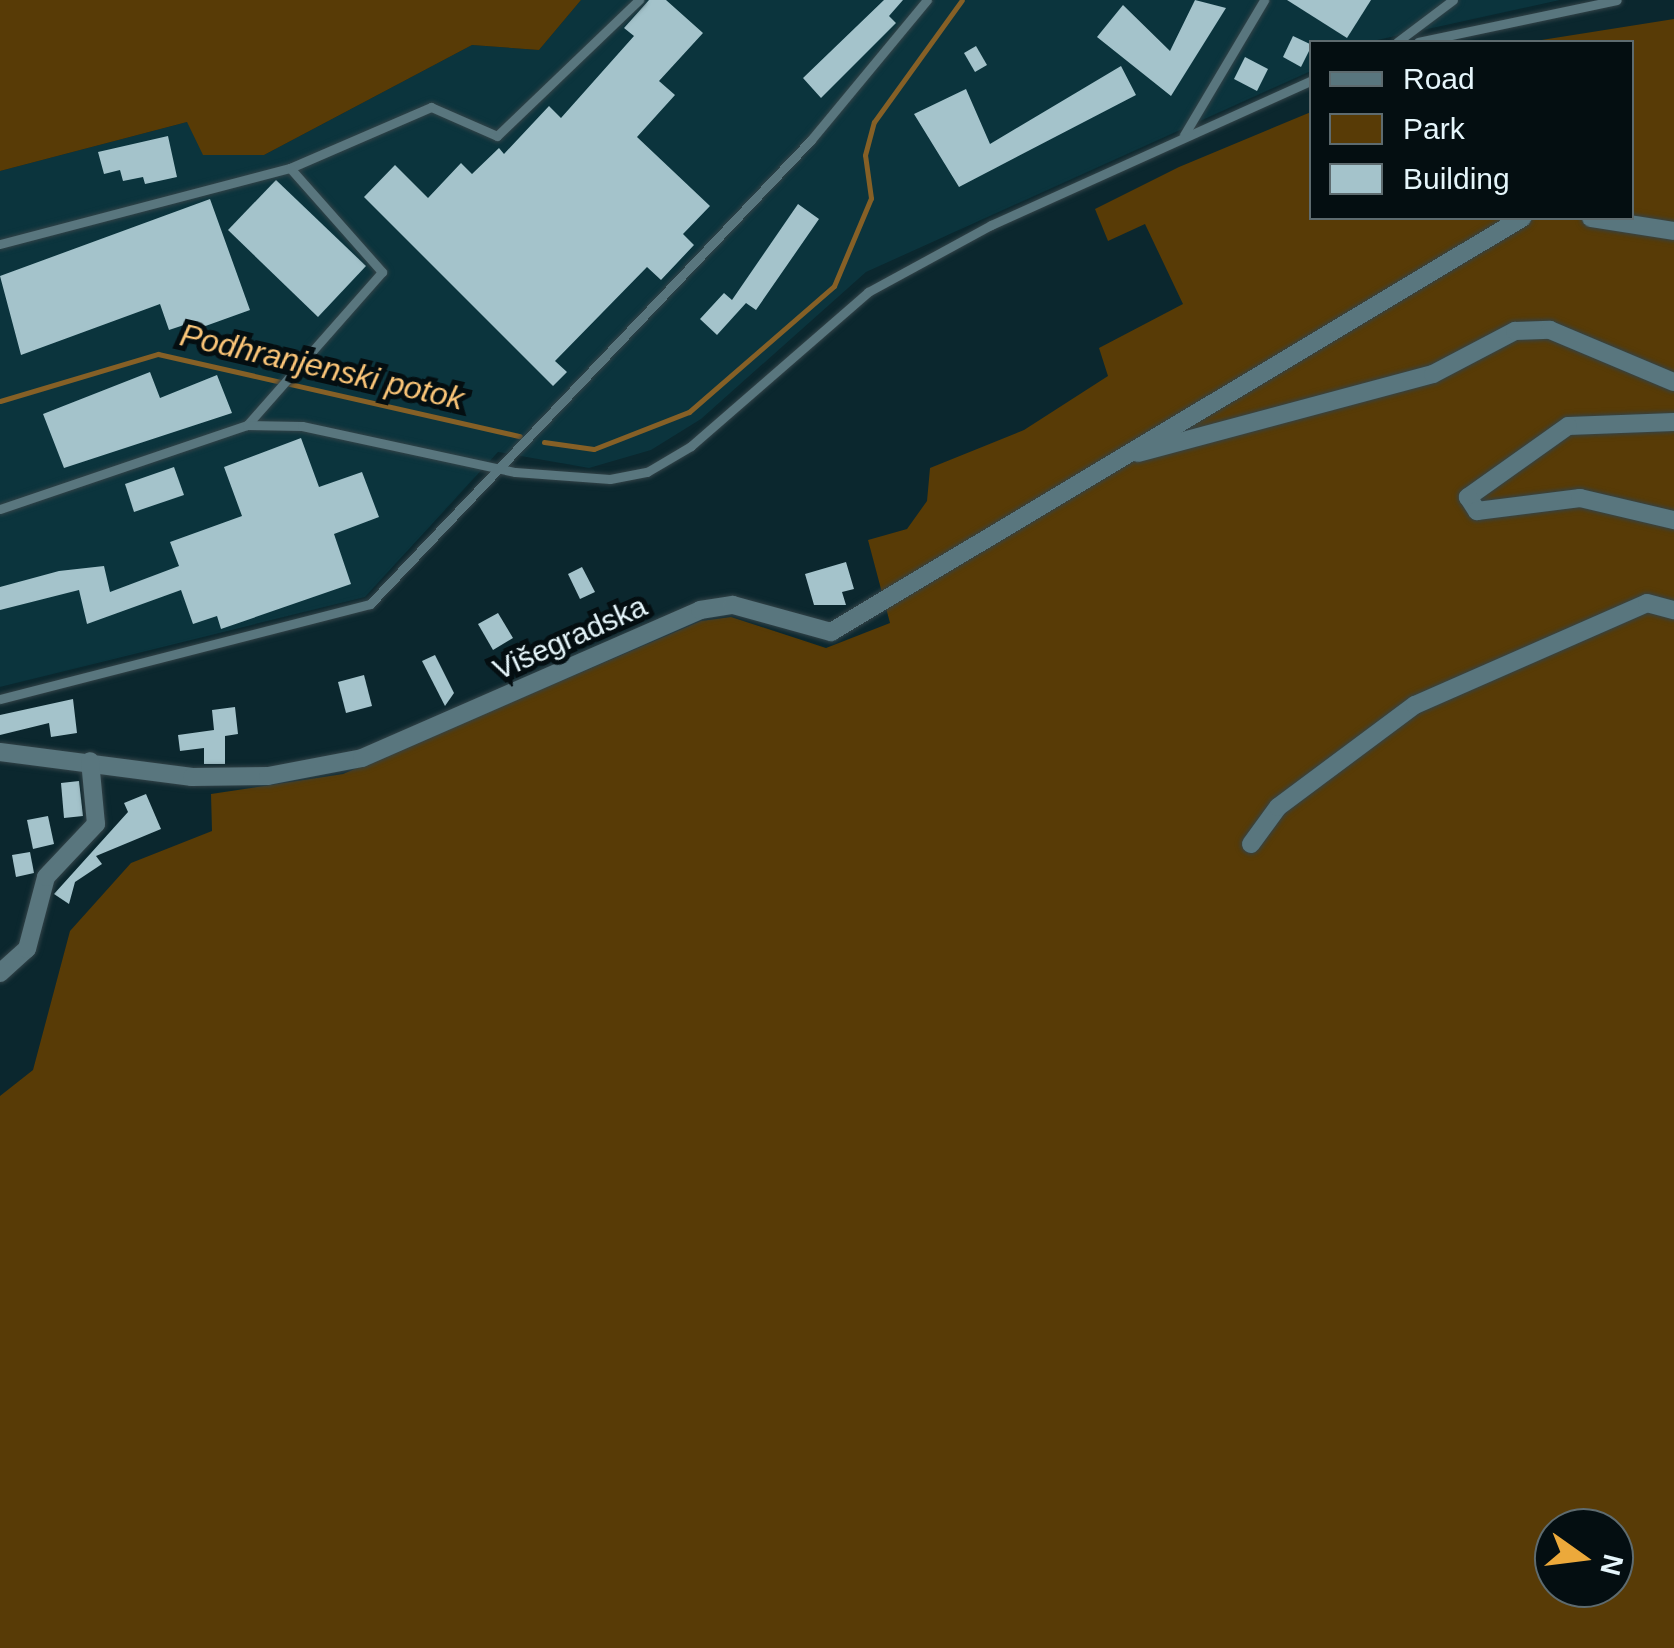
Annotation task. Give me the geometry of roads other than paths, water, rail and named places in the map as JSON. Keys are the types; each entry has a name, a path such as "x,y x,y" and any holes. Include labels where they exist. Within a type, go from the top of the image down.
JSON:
{"street":[{"path":"1118,458 1317,348 1519,220"},
{"path":"1604,220 1674,231"},
{"path":"1118,458 1433,374 1516,332 1550,330 1674,382"},
{"path":"1674,422 1568,426 1490,473 1468,497 1478,511 1580,498 1674,520"},
{"name":"Višegradska","path":"0,752 192,777 316,769 362,758 700,610 733,605 831,632 885,608 981,536 1118,458"},
{"path":"1251,844 1278,807 1415,704 1647,604 1674,610"},
{"path":"0,973 27,948 46,877 96,824 90,761"}],"lane":[{"path":"0,244 290,168 431,107 497,136 638,0"},
{"path":"0,698 370,604 811,140 927,0"},
{"path":"1184,134 1264,0"},
{"path":"1400,40 1453,0"},
{"path":"1427,40 1617,0"},
{"path":"0,510 246,425 302,426 502,468 610,479 647,472 691,446 868,292 1184,134 1309,81"},
{"path":"246,425 383,268 290,168"}],"waterway":[{"name":"Podhranjenski potok","path":"544,442 594,449 689,412 834,286 871,198 865,155 874,122 962,0"},
{"name":"Podhranjenski potok","path":"0,401 158,354 520,436"}]}
